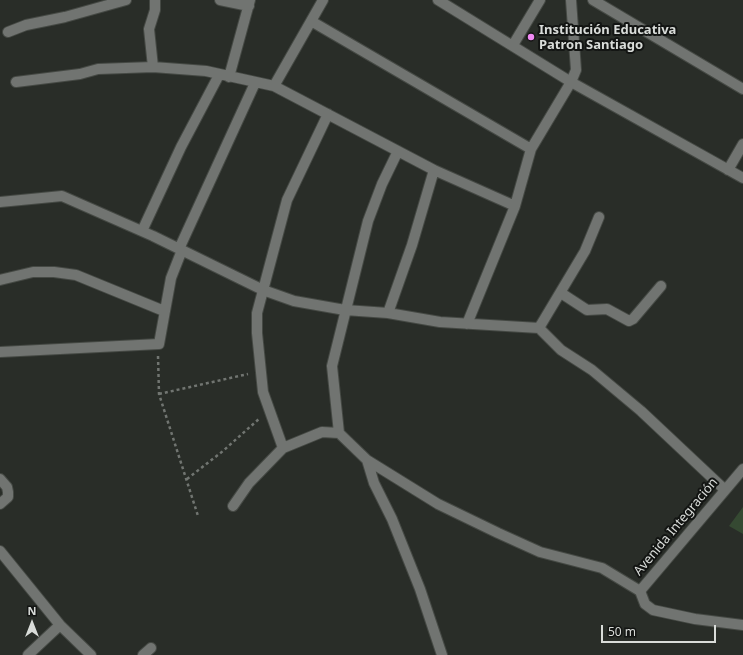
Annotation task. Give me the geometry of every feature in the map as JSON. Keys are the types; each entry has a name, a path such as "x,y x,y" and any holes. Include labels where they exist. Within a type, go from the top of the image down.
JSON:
{"street":[{"path":"8,32 26,25 65,17 126,0"},
{"path":"153,67 149,30 155,10 155,0"},
{"path":"220,0 250,3 229,77"},
{"path":"274,86 323,0"},
{"path":"438,0 571,82 743,178"},
{"path":"513,46 540,0"},
{"path":"468,324 515,206 531,149 571,82 576,70 571,0"},
{"path":"593,0 743,89"},
{"path":"311,21 531,149"},
{"path":"16,82 80,74 98,69 178,67 206,71 274,86 434,170 515,206"},
{"path":"142,231 181,147 219,75"},
{"path":"0,352 159,344 171,278 180,250 255,83"},
{"path":"283,448 263,392 257,333 257,313 287,200 328,114"},
{"path":"728,170 743,144"},
{"path":"398,151 382,184 368,220 332,366 339,433 367,460 438,504 540,552 602,568 640,591"},
{"path":"388,313 412,245 434,170"},
{"path":"0,202 62,196 142,231 263,290 294,301 345,310 388,313 468,324 539,328 560,350 592,370 641,411 724,489"},
{"path":"539,328 585,251 599,217"},
{"path":"0,280 33,272 54,272 76,275 164,311"},
{"path":"561,293 587,310 607,309 629,321 633,319 661,286"},
{"path":"233,506 249,484 283,448 322,432 339,433"},
{"path":"367,460 374,483 392,519 420,589 442,655"},
{"name":"Avenida Integración","path":"743,469 724,489 640,591 645,604 653,610 695,619 743,625"},
{"path":"0,479 7,487 8,492 8,498 0,504"},
{"path":"0,551 60,625 90,655"},
{"path":"28,655 60,625"},
{"path":"143,655 152,648"}],"path":[{"path":"159,344 159,394 198,516"},
{"path":"159,394 262,371"},
{"path":"187,479 269,412"}],"green space":[{"path":"743,507 743,534 729,526"}],"place":[{"name":"Institución Educativa Patron Santiago","path":"531,37"}]}
